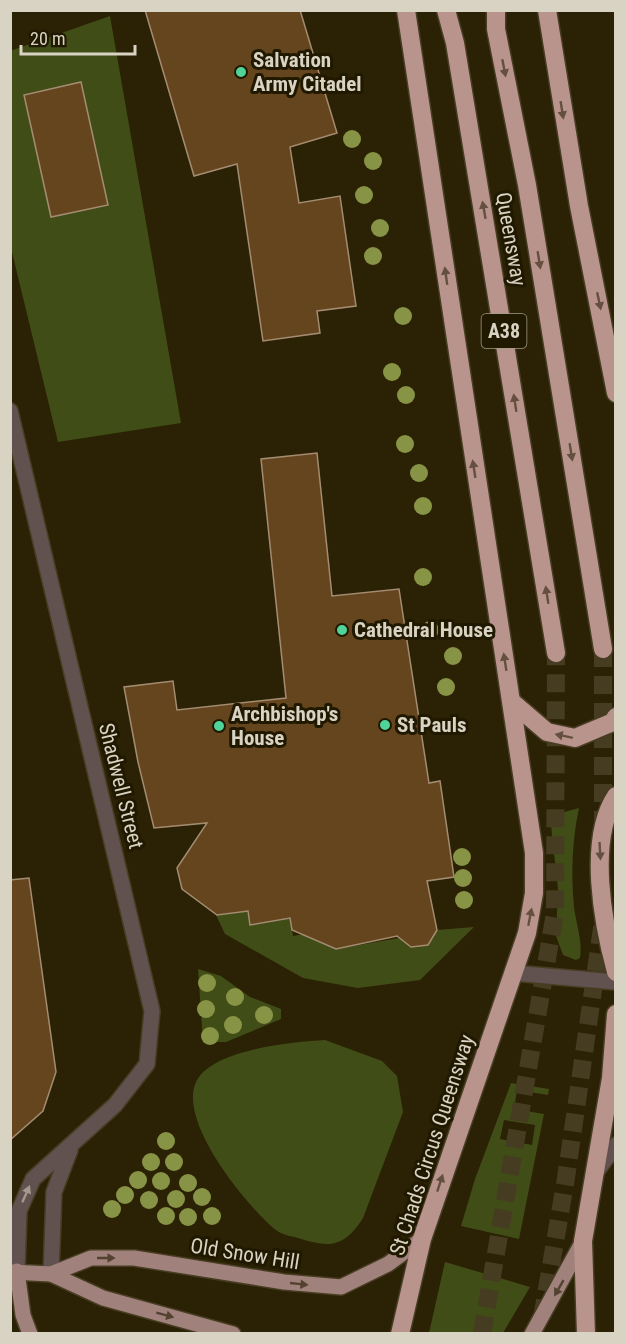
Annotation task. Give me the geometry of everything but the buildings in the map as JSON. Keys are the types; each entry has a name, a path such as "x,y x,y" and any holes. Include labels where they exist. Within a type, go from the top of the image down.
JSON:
{"highway":[{"name":"St Chads Circus Queensway","path":"400,1334 422,1239 526,933 534,893 534,863 512,702 474,473 405,10"},
{"name":"Queensway","path":"446,10 455,43 556,653"},
{"name":"Queensway","path":"496,10 496,29 527,185 603,649"},
{"path":"547,10 579,206 614,367 615,393"},
{"path":"512,702 548,732 575,738 613,722 615,717"},
{"path":"615,796 600,840 605,932 615,972"},
{"path":"586,1334 583,1241 611,1078 615,1014"}],"main road":[{"name":"Old Snow Hill","path":"51,1274 92,1258 134,1258 284,1282 341,1287 388,1264 422,1239"},
{"path":"532,1334 583,1241"},
{"name":"Old Snow Hill","path":"14,1272 51,1274 103,1298 233,1334"},
{"path":"14,1272 23,1315 30,1334"}],"street":[{"name":"Shadwell Street","path":"10,411 152,1011 147,1064 115,1105 72,1147 33,1179 21,1206 14,1272"},
{"path":"513,973 615,982"},
{"path":"596,1172 615,1145"},
{"name":"Shadwell Street","path":"51,1274 54,1192 72,1147"}],"green space":[{"path":"110,16 181,423 58,442 11,248 10,51"},
{"path":"579,808 572,869 574,907 581,946 580,958 576,960 563,955 556,936 558,889 550,816"},
{"path":"247,910 250,924 290,918 293,936 315,932 336,949 399,938 411,947 428,945 437,930 474,927 420,980 358,988 303,978 225,934 216,915"},
{"path":"198,969 221,976 250,997 281,1009 281,1019 226,1042 203,1042"},
{"path":"325,1040 382,1061 397,1076 403,1112 363,1218 349,1235 335,1243 327,1244 281,1233 263,1219 232,1183 217,1161 196,1117 193,1097 197,1080 206,1069 220,1061 237,1054 275,1045"},
{"path":"511,1083 549,1089 548,1095 517,1090 514,1109 544,1114 519,1239 461,1226 475,1179","holes":["504,1120 535,1125 532,1145 500,1139"]},
{"path":"445,1262 530,1287 503,1333 429,1333"}],"tunnel":[{"path":"603,649 603,825"},
{"path":"482,1334 555,913 556,653"},
{"path":"542,1318 566,1178 603,921"}],"place":[{"name":"Salvation Army Citadel","path":"241,72"},
{"name":"Cathedral House","path":"342,630"},
{"name":"St Pauls","path":"385,725"},
{"name":"Archbishop's House","path":"219,726"}]}
